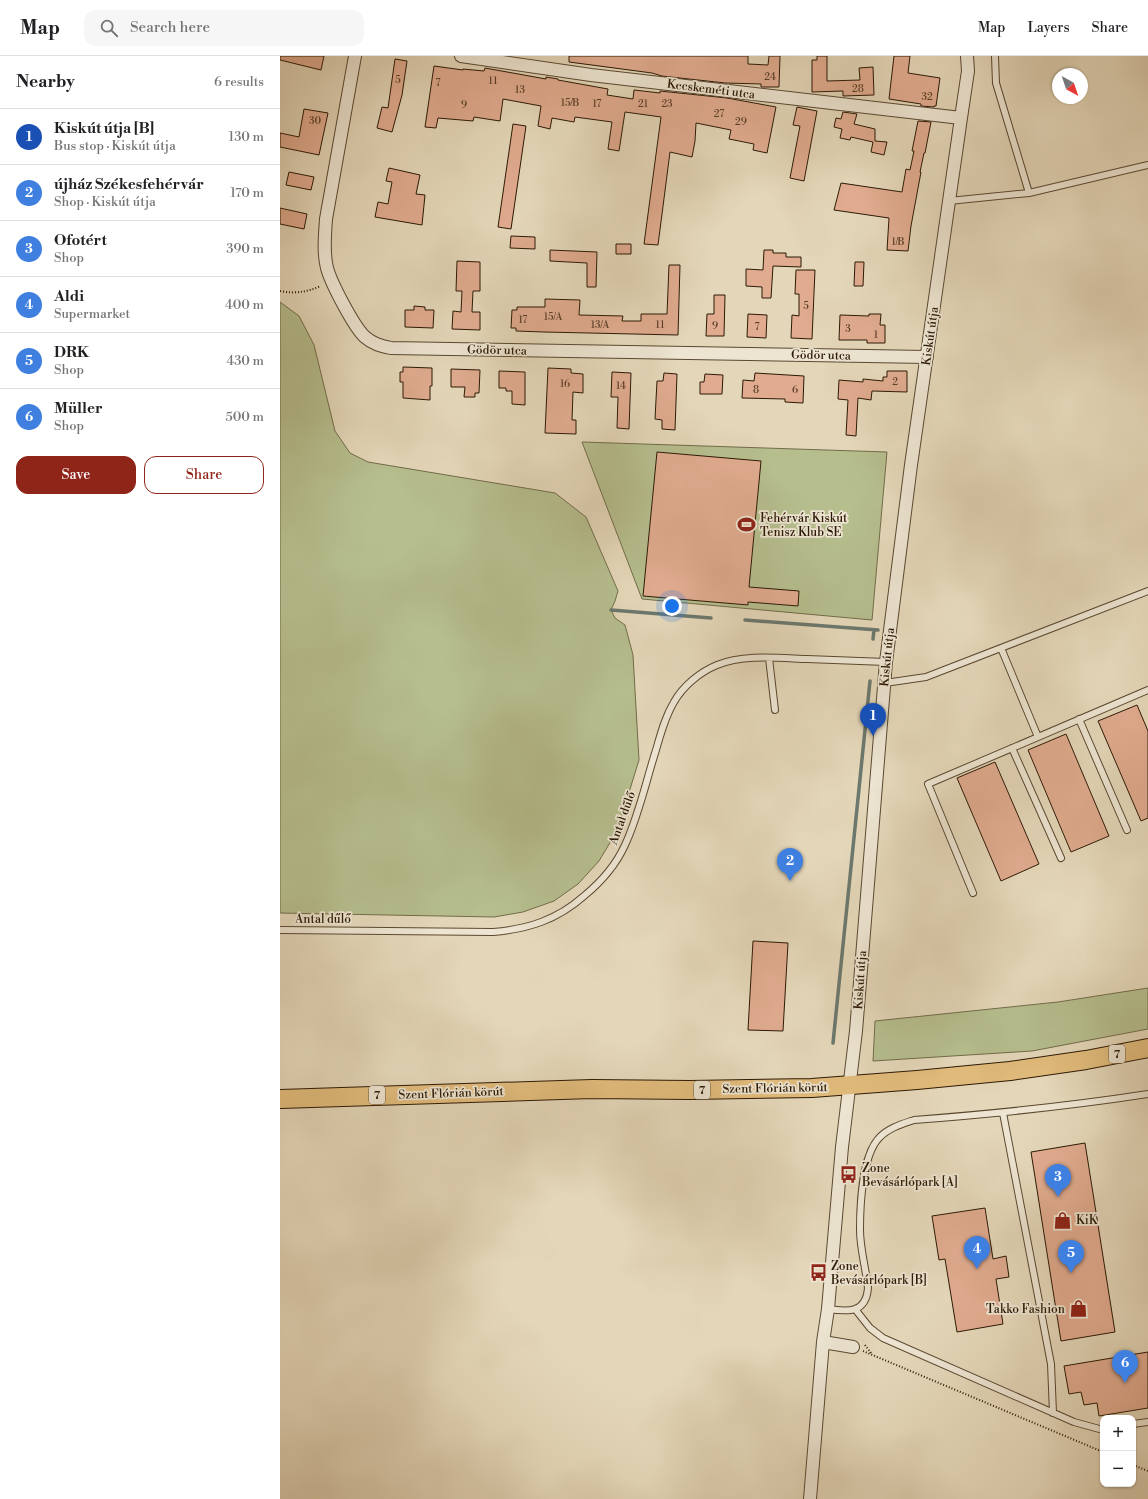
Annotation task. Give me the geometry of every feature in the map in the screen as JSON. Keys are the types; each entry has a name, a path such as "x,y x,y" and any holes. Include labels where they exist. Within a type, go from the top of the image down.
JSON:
{"main road":[{"name":"Szent Flórián körút","path":"280,1099 592,1089 781,1089 850,1085 1010,1071 1148,1048"}],"street":[{"name":"Gödör utca","path":"355,56 326,219 325,245 327,267 331,281 357,328 374,344 391,348 926,357"},
{"name":"Kecskeméti utca","path":"461,56 591,75 961,118"},
{"name":"Kiskút útja","path":"810,1499 823,1342 828,1309 842,1147 856,1031 886,662 926,357 968,71 967,56"},
{"path":"823,1342 854,1347"}],"lane":[{"path":"994,56 996,83 1029,193"},
{"path":"949,201 1029,193 1148,166"},
{"path":"885,683 926,677 1148,591"},
{"path":"1001,648 1038,737"},
{"path":"769,658 775,710"},
{"name":"Antal dűlő","path":"280,930 493,932 514,930 556,917 576,903 597,885 613,866 625,846 635,820 664,721 674,701 686,686 700,675 717,665 737,659 769,658 886,662"},
{"path":"973,893 928,784 1148,690"},
{"path":"1079,719 1127,830"},
{"path":"1012,748 1060,858"},
{"path":"828,1309 845,1311 855,1309 863,1304 868,1297 860,1231 863,1181 872,1148 879,1138 888,1130 914,1120 1003,1113 1148,1094"},
{"path":"1003,1113 1051,1364 1053,1413"},
{"path":"855,1309 870,1328 883,1338 1074,1422 1100,1429"},
{"path":"1136,1424 1148,1422"}],"path":[{"path":"280,291 290,293 308,292 331,281"},
{"path":"854,1347 1101,1451"},
{"path":"1136,1466 1148,1471"}],"green space":[{"path":"280,302 299,316 314,345 335,431 350,453 368,462 555,493 586,517 618,591 611,610 615,618 625,625 633,655 639,760 617,831 599,861 578,884 554,901 523,912 494,917 280,913"},
{"name":"Fehérvár Kiskút Tenisz Klub SE","path":"582,442 887,452 872,620 642,599"},
{"path":"1148,988 1148,1029 1032,1051 873,1061 875,1021 1058,1002"}],"building":[{"path":"280,56 324,56 321,70 280,60"},
{"path":"569,56 748,56 748,64 768,65 769,56 780,56 779,87 761,87 761,84 725,83 662,76 652,73 569,62"},
{"path":"817,56 827,56 827,81 860,80 859,68 873,67 874,95 843,96 843,91 812,92 812,60 817,60"},
{"path":"894,56 910,56 908,73 940,78 936,106 921,106 921,104 889,99"},
{"path":"395,59 407,61 402,95 392,132 377,128 382,107 388,108"},
{"path":"434,66 484,71 485,68 546,79 546,77 608,89 607,95 633,99 634,90 660,93 660,91 727,98 776,107 767,153 753,150 754,144 729,139 731,130 696,123 692,157 670,152 658,245 644,244 661,117 625,112 619,151 608,149 612,122 575,117 574,122 552,118 550,129 538,126 541,106 503,99 500,121 474,117 473,121 438,118 436,128 425,127"},
{"path":"797,107 817,111 804,181 790,178 800,126 793,125"},
{"path":"304,109 328,113 319,155 280,147 280,133 299,137"},
{"path":"843,112 857,114 854,124 875,129 875,141 887,142 884,155 871,152 873,142 851,137 850,140 840,138 842,129 834,127 836,118 841,119"},
{"path":"918,121 931,122 920,172 908,251 887,250 889,218 834,210 841,183 902,192 906,169 910,170"},
{"path":"513,124 526,126 511,229 498,227"},
{"path":"389,168 420,175 416,194 425,195 422,225 375,217 378,202 388,204 392,182 386,181"},
{"path":"289,172 314,177 311,190 286,185"},
{"path":"280,208 307,214 304,229 280,224"},
{"path":"511,236 535,237 535,249 510,248"},
{"path":"616,244 631,244 631,254 616,254"},
{"path":"550,250 597,252 596,287 587,287 587,263 550,261"},
{"path":"764,250 773,250 773,253 786,253 786,257 801,257 801,267 773,266 771,298 762,298 762,287 746,286 746,269 763,270"},
{"path":"457,261 480,262 480,291 473,291 472,312 480,312 480,330 452,329 453,311 461,312 462,291 456,291"},
{"path":"855,262 864,262 863,286 854,286"},
{"path":"669,265 680,265 678,335 516,331 516,328 511,328 512,310 517,310 517,307 545,307 545,299 580,300 579,315 623,316 622,321 641,321 641,314 667,314"},
{"path":"796,270 815,270 812,339 791,338 792,315 799,316 799,294 795,294"},
{"path":"714,295 725,295 724,336 706,336 707,314 714,314"},
{"path":"414,306 425,307 425,310 434,310 433,328 405,327 405,310 414,310"},
{"path":"748,314 767,315 766,338 747,337"},
{"path":"869,314 881,314 880,325 885,325 885,343 867,343 867,340 839,340 840,315 869,316"},
{"path":"403,367 432,368 430,400 403,398 403,382 400,382 400,372 403,372"},
{"path":"548,368 571,369 571,373 583,374 583,393 573,392 572,420 576,420 576,434 545,433"},
{"path":"451,369 480,370 479,393 475,393 475,397 464,397 465,387 451,387"},
{"path":"499,371 525,372 525,405 512,404 512,391 506,391 506,388 499,388"},
{"path":"887,371 907,371 907,392 872,391 871,400 858,398 856,436 846,435 848,400 838,399 839,380 863,382 863,379 883,381 883,377 887,377"},
{"path":"612,372 631,373 629,429 617,428 618,397 611,397"},
{"path":"664,373 677,374 675,430 662,429 662,420 655,419 657,381 663,381"},
{"path":"755,373 804,376 803,403 785,402 785,399 742,398 743,380 754,381"},
{"path":"705,374 723,375 722,394 700,394 700,382 704,382"},
{"path":"657,452 761,461 749,587 799,591 798,606 748,602 748,605 643,596"},
{"path":"1137,705 1148,731 1148,818 1141,821 1098,721"},
{"path":"1066,734 1109,836 1071,852 1028,750"},
{"path":"995,762 1039,864 1001,881 957,778"},
{"path":"753,941 788,943 783,1031 748,1030"},
{"path":"1085,1143 1115,1332 1061,1341 1031,1152"},
{"path":"985,1208 993,1259 1006,1256 1009,1277 996,1279 1003,1324 957,1332 945,1259 939,1260 932,1216"},
{"path":"1148,1352 1148,1408 1099,1416 1097,1403 1084,1405 1081,1392 1069,1394 1064,1366"}],"waterway":[{"path":"611,610 711,618"},
{"path":"745,620 878,630"},
{"path":"873,639 874,630"},
{"path":"833,1043 870,681"}],"place":[{"name":"Fehérvár Kiskút Tenisz Klub SE","path":"747,525"},
{"name":"Kiskút útja [B]","path":"873,736"},
{"name":"újház Székesfehérvár","path":"790,881"},
{"name":"Zone Bevásárlópark [A]","path":"849,1175"},
{"name":"Ofotért","path":"1058,1197"},
{"name":"KiK","path":"1063,1220"},
{"name":"Aldi","path":"977,1269"},
{"name":"Zone Bevásárlópark [B]","path":"818,1273"},
{"name":"DRK","path":"1071,1273"},
{"name":"Takko Fashion","path":"1078,1309"},
{"name":"Müller","path":"1125,1383"}]}
